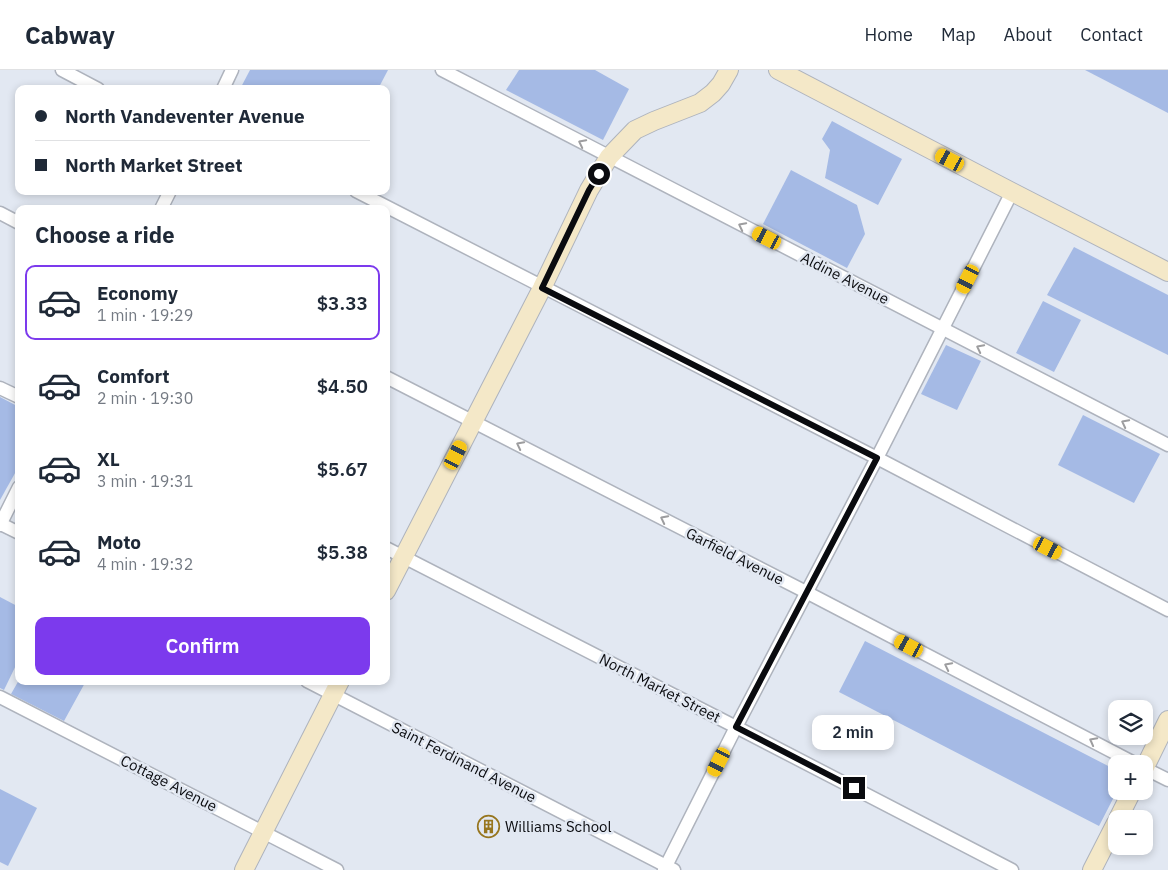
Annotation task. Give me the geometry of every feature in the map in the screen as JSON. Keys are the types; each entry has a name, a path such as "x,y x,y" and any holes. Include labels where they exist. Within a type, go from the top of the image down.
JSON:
{"main road":[{"path":"390,583 542,288 589,190 609,157 635,130 700,104 721,84 729,70"},
{"path":"778,70 1168,272"},
{"path":"244,870 337,688"},
{"path":"1150,755 1168,720"},
{"path":"1092,870 1108,839"}],"street":[{"path":"62,70 90,85"},
{"path":"225,85 232,70"},
{"name":"Aldine Avenue","path":"442,70 1168,445"},
{"path":"668,869 736,727 877,458 1012,192"},
{"path":"364,195 383,205"},
{"path":"390,209 877,458 1168,610"},
{"path":"0,213 15,221"},
{"name":"Garfield Avenue","path":"390,379 1119,755"},
{"path":"0,388 15,395"},
{"path":"15,495 0,524 15,531"},
{"name":"North Market Street","path":"390,550 1012,870"},
{"name":"Saint Ferdinand Avenue","path":"324,685 337,688 668,869"},
{"name":"Cottage Avenue","path":"0,696 337,870"},
{"path":"1153,772 1168,780"}],"shaded area":[{"path":"250,70 388,70 380,85 242,85"},
{"path":"519,70 595,70 629,89 603,140 506,90"},
{"path":"1085,70 1168,70 1168,113"},
{"path":"832,121 902,159 878,205 825,178 830,150 822,139"},
{"path":"791,170 857,205 865,234 847,268 763,224"},
{"path":"1074,247 1168,295 1168,355 1047,295"},
{"path":"1043,301 1081,320 1054,372 1016,353"},
{"path":"946,345 981,361 957,410 921,394"},
{"path":"0,397 15,405 15,473 0,500"},
{"path":"1083,415 1160,454 1134,503 1058,465"},
{"path":"0,597 15,605 15,667 4,690 0,688"},
{"path":"865,641 1108,766 1108,800 1112,800 1099,826 839,692"},
{"path":"16,685 84,685 64,721 11,694"},
{"path":"0,789 37,808 8,866 0,862"}],"place":[{"name":"Williams School","path":"489,826"}],"route":[{"path":"599,174 589,190 542,288 877,458 736,727 854,788"}]}
